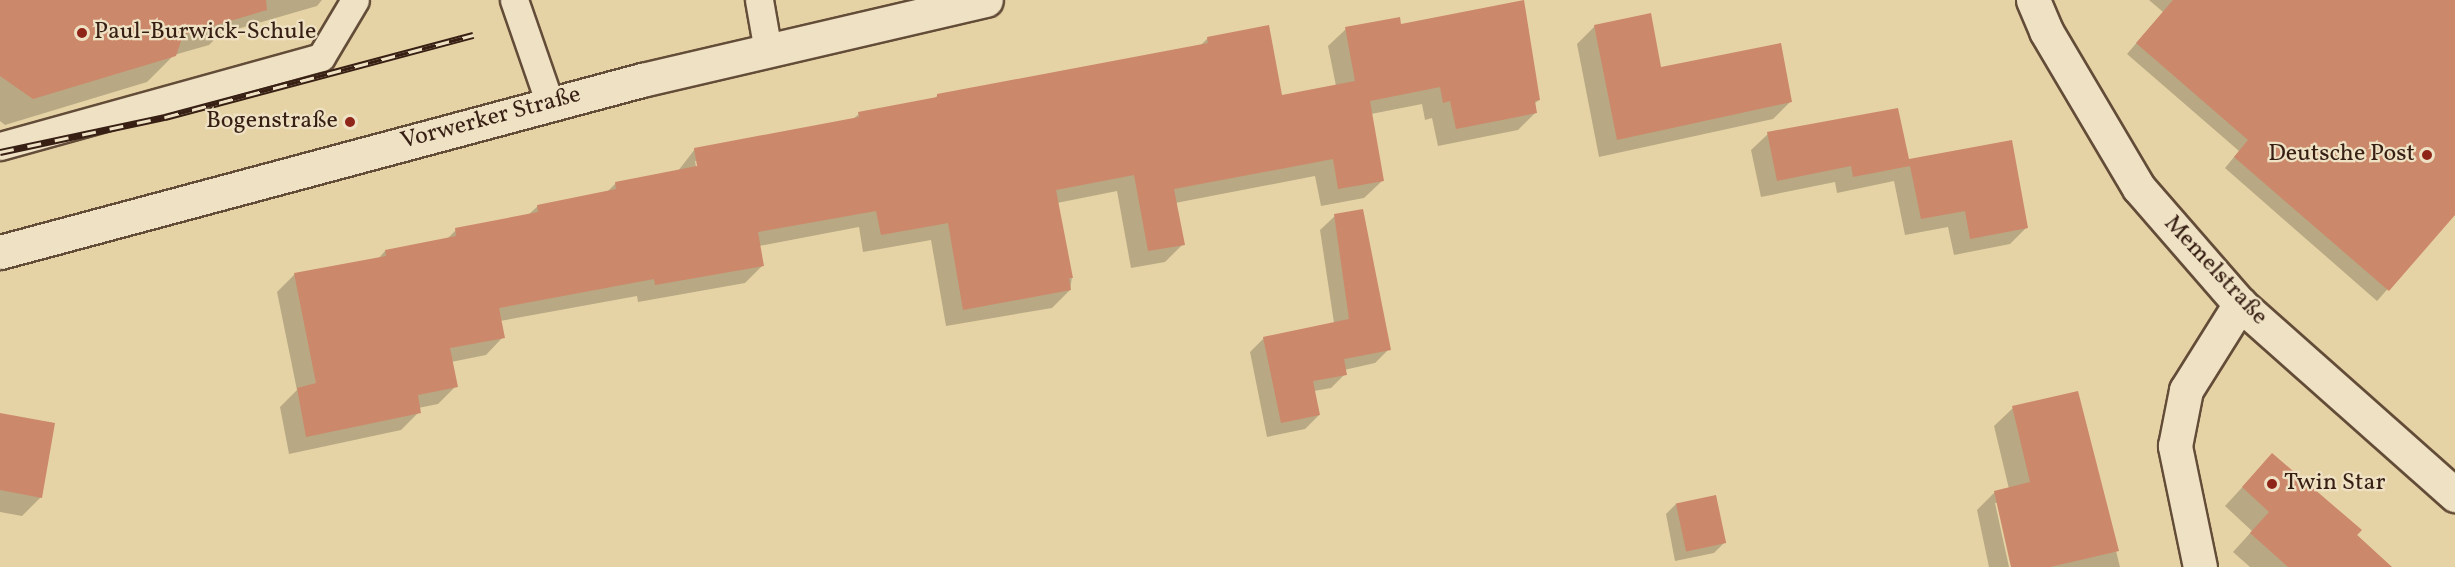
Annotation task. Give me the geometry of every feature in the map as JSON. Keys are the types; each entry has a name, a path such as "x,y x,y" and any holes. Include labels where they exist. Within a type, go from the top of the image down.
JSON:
{"street":[{"name":"Vorwerker Straße","path":"0,252 550,104 986,0"},
{"name":"Memelstraße","path":"2033,0 2046,31 2139,188 2240,304 2455,495"},
{"path":"2200,567 2175,446 2186,390 2240,304"}],"lane":[{"path":"0,146 321,57 356,0"},
{"path":"514,0 550,104"},
{"path":"759,0 768,51"}],"building":[{"path":"0,0 266,0 267,10 183,35 176,56 33,99 0,76"},
{"path":"1524,0 1540,100 1535,101 1537,113 1456,129 1450,101 1443,103 1440,87 1370,101 1384,181 1338,189 1333,159 1174,189 1185,245 1148,251 1134,175 1056,190 1073,278 1069,278 1071,290 963,310 948,223 881,235 876,211 758,232 764,266 655,285 654,279 499,308 505,338 450,348 458,387 418,395 421,413 306,437 297,388 316,383 294,273 386,256 385,250 456,236 455,228 538,212 537,205 616,189 615,182 697,166 694,148 859,117 858,112 937,97 937,94 1208,43 1207,37 1269,25 1282,95 1355,81 1345,27 1400,17 1401,24"},
{"path":"2173,0 2455,0 2455,215 2389,291 2234,157 2248,140 2136,43"},
{"path":"1651,13 1661,67 1781,43 1792,102 1617,140 1594,25"},
{"path":"1898,108 1909,159 2012,140 2028,228 1970,239 1965,211 1921,219 1910,166 1853,177 1851,166 1777,181 1767,132"},
{"path":"1363,209 1391,350 1344,359 1347,375 1313,381 1320,415 1281,423 1263,337 1349,319 1334,214"},
{"path":"2078,391 2119,551 2050,567 2011,567 1994,491 2030,482 2012,406"},
{"path":"0,413 55,423 42,498 0,490"},
{"path":"2272,453 2362,530 2357,535 2392,567 2288,567 2250,533 2269,512 2242,487"},
{"path":"1716,495 1726,543 1686,551 1676,504"}],"railway":[{"path":"0,152 165,117 473,35"}],"place":[{"name":"Paul-Burwick-Schule","path":"82,33"},
{"name":"Bogenstraße","path":"350,122"},
{"name":"Deutsche Post","path":"2427,155"},
{"name":"Twin Star","path":"2272,484"}]}
